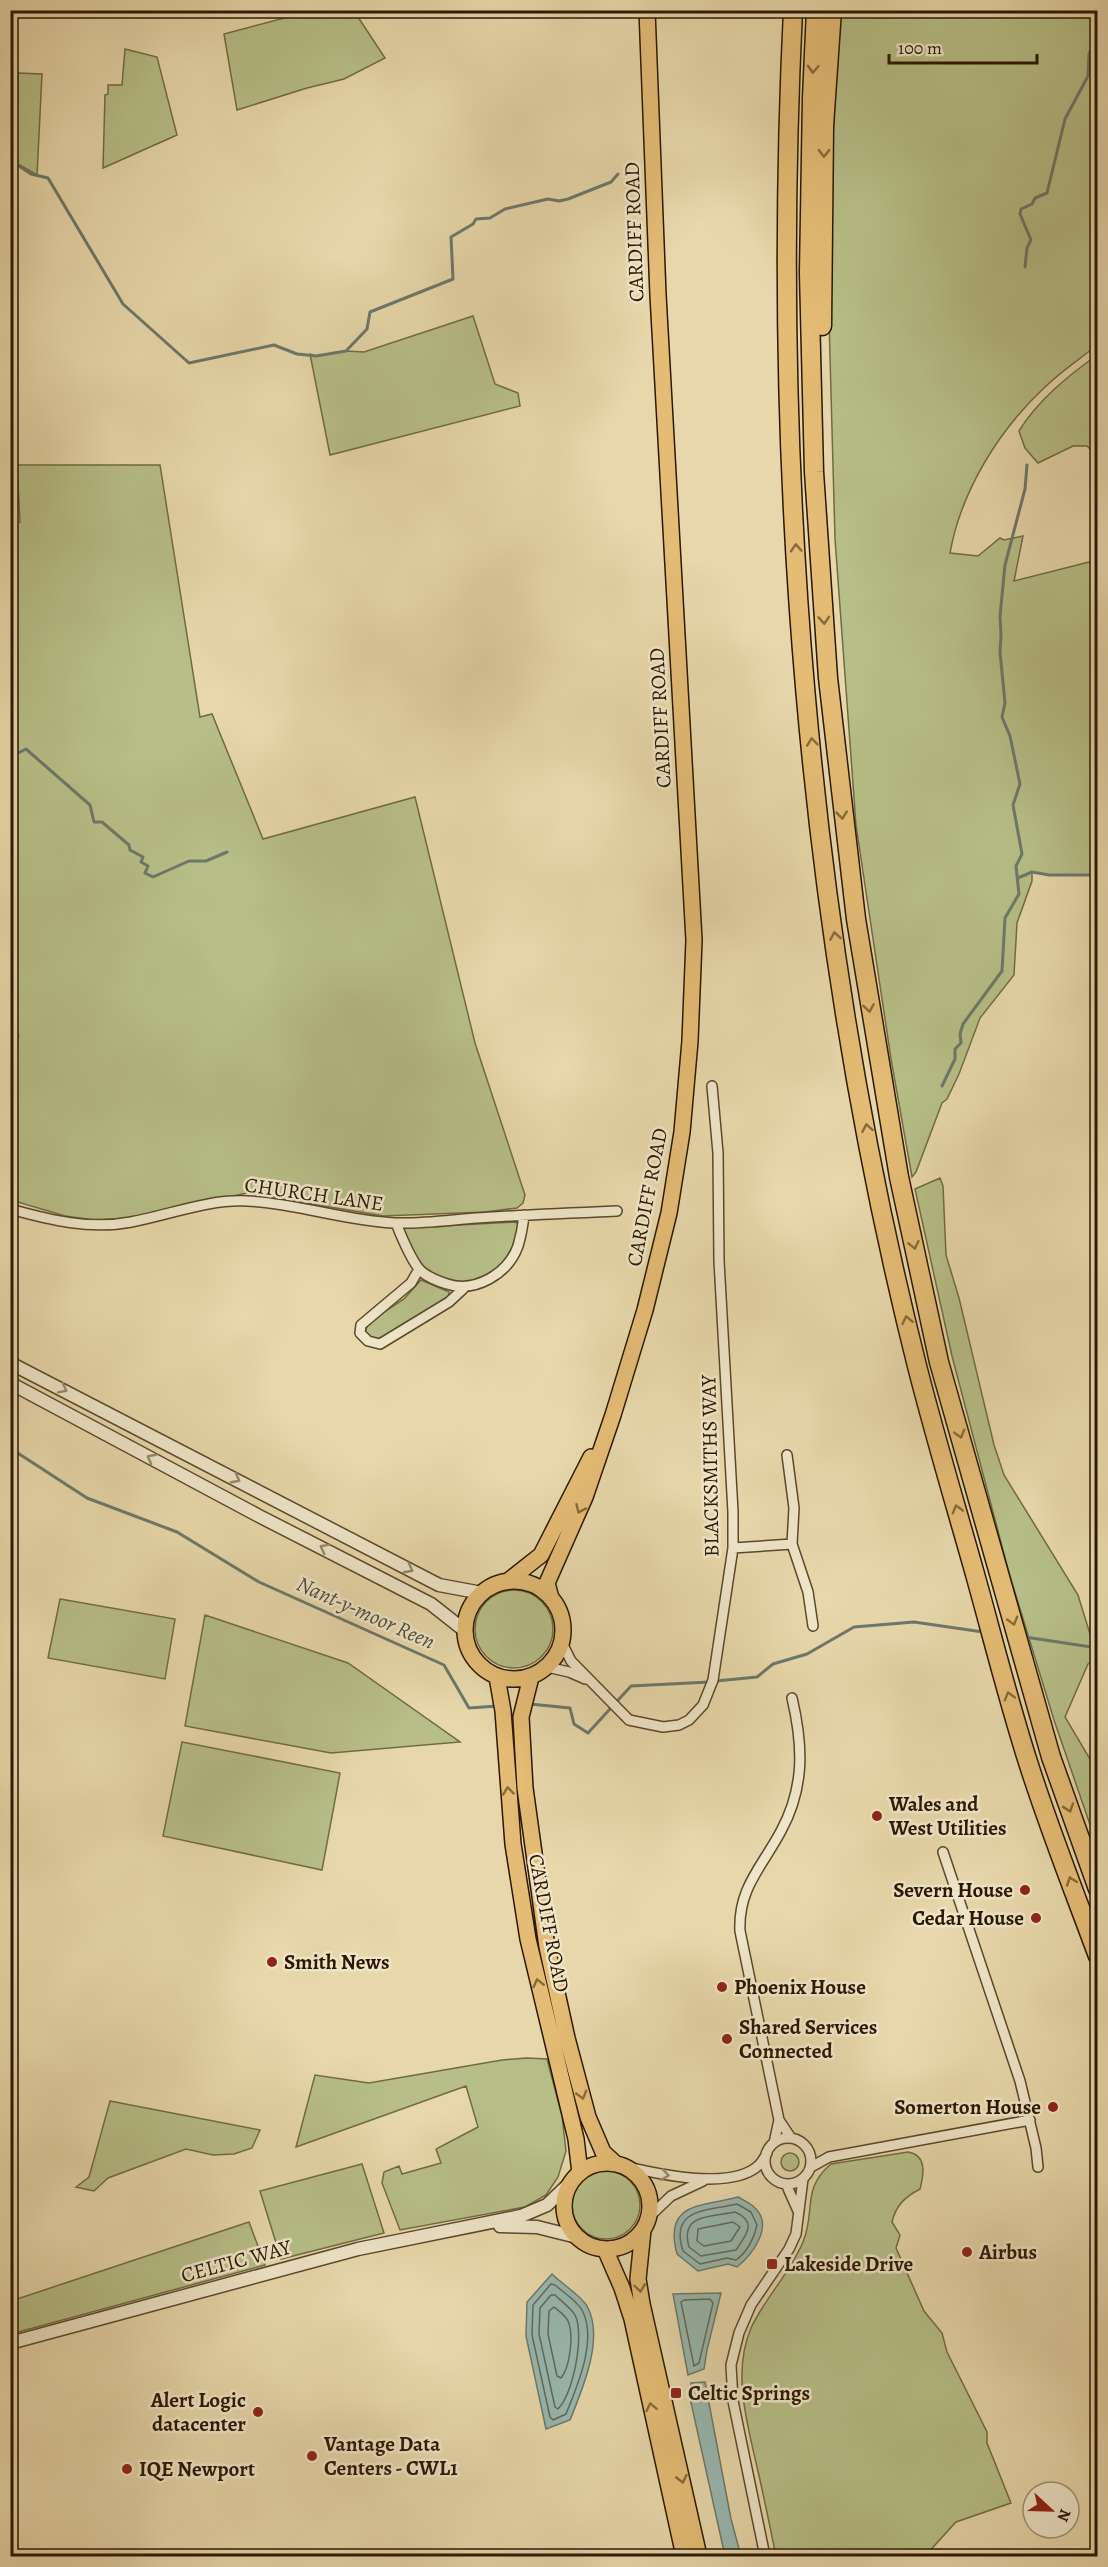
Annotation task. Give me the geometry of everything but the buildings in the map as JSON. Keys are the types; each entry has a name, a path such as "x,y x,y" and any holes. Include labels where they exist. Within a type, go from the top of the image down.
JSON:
{"highway":[{"path":"793,10 787,187 787,326 791,464 815,779 849,1030 879,1191 917,1365 1027,1760 1098,1956"},
{"path":"816,10 809,273 814,472 828,678 845,841 869,1007 900,1182 939,1362 1051,1756 1098,1889"},
{"path":"814,472 822,373 824,126 831,10"}],"main road":[{"name":"CARDIFF ROAD","path":"551,1598 547,1583 585,1497 645,1310 676,1181 690,1041 694,940 658,295 647,10"},
{"name":"CARDIFF ROAD","path":"508,1581 541,1555 613,1414"},
{"path":"508,1581 539,1588 551,1598 560,1612 563,1627 562,1643 556,1656 547,1667 531,1677 514,1680 496,1677 482,1669 471,1655 464,1630 469,1609 482,1593 494,1585 508,1581"},
{"name":"CARDIFF ROAD","path":"496,1677 503,1711 513,1844 528,1939 576,2139 576,2177 565,2202 566,2219 577,2237"},
{"name":"CARDIFF ROAD","path":"531,1677 521,1717 535,1870 547,1947 567,2038 588,2117 603,2152 640,2178 648,2191 651,2206 638,2279 699,2556"},
{"path":"576,2177 600,2163 620,2165"},
{"path":"577,2237 593,2247 605,2249 621,2247 633,2240 646,2224"},
{"path":"605,2249 622,2288 632,2319 684,2556"}],"street":[{"name":"BLACKSMITHS WAY","path":"562,1643 571,1661 629,1720 663,1727 679,1725 689,1720 703,1705 715,1665 733,1548 728,1386 719,1261 718,1153 712,1086"},
{"name":"CHURCH LANE","path":"10,1209 53,1221 95,1225 129,1222 226,1201 281,1205 344,1218 396,1223 617,1211"},
{"path":"419,1269 411,1283 361,1325 360,1334 369,1341 380,1344 449,1302 463,1289 497,1274 509,1262 517,1248 524,1215"},
{"path":"396,1223 419,1269 428,1276 463,1289"},
{"path":"10,1363 439,1585 482,1593"},
{"path":"10,1383 259,1516 422,1599 464,1630"},
{"path":"787,1455 794,1508 792,1544 808,1592 813,1626"},
{"path":"733,1548 792,1544"},
{"name":"BLACKSMITHS WAY","path":"547,1667 569,1672 590,1681"},
{"path":"792,1698 801,1743 796,1789 781,1831 747,1890 739,1912 740,1931 779,2120 791,2138 817,2154 829,2157"},
{"path":"943,1852 1017,2069 1030,2120 1038,2167"},
{"path":"748,2172 759,2164 774,2143 779,2120"},
{"path":"765,2556 733,2401 731,2365 733,2349 751,2305 796,2235 803,2179 811,2167 829,2157 1030,2120"},
{"path":"774,2143 791,2138"},
{"path":"805,2145 811,2159 811,2167"},
{"path":"767,2153 766,2168 774,2179 786,2184 803,2179"},
{"path":"620,2165 661,2175 705,2180"},
{"path":"646,2224 671,2196 705,2180 748,2172 770,2174"},
{"name":"CELTIC WAY","path":"10,2343 358,2248 475,2227 521,2216 547,2205 576,2177"},
{"path":"786,2184 799,2213"},
{"name":"CELTIC WAY","path":"475,2227 537,2227 577,2237"}],"green space":[{"path":"315,10 356,14 385,58 344,79 237,110 224,34"},
{"path":"839,11 1097,11 1097,345 1044,388 997,442 963,507 950,553 978,556 1000,538 1004,540 1023,536 1014,581 1097,560 1097,875 1049,875 1032,872 1032,881 1017,923 1014,975 980,1018 959,1074 947,1099 942,1103 916,1172 912,1177 891,1059 856,825 835,539 829,319 830,201"},
{"path":"125,49 157,57 177,135 103,168 105,95 108,94 108,85 122,85"},
{"path":"18,73 42,74 37,175 11,160 11,104 18,104"},
{"path":"473,316 495,384 518,393 520,406 330,455 310,354 316,356 346,351 364,352"},
{"path":"1097,355 1097,456 1087,446 1073,446 1038,463 1025,448 1019,431 1054,389"},
{"path":"17,465 160,465 200,717 212,714 263,839 415,797 475,1043 525,1195 523,1203 517,1208 485,1212 383,1216 247,1193 125,1220 102,1221 65,1216 11,1200 10,526 20,522"},
{"path":"940,1178 943,1186 946,1255 959,1298 994,1445 1004,1475 1078,1595 1094,1647 1097,1648 1097,1663 1094,1660 1088,1664 1065,1717 1090,1759 1097,1779 1097,1845 1054,1720 1009,1573 952,1356 915,1189"},
{"path":"515,1222 518,1224 514,1242 507,1257 496,1270 469,1283 453,1283 437,1277 421,1266 403,1228"},
{"path":"421,1280 449,1292 448,1299 380,1340 371,1340 365,1332 369,1322 404,1299"},
{"path":"514,1590 529,1593 546,1607 553,1629 550,1644 536,1661 514,1668 499,1665 482,1651 475,1629 478,1614 492,1597"},
{"path":"60,1599 175,1619 165,1679 48,1658"},
{"path":"205,1615 348,1663 460,1742 331,1753 185,1726"},
{"path":"182,1742 340,1773 322,1870 163,1836"},
{"path":"547,2059 562,2116 566,2151 558,2177 546,2195 525,2207 400,2230 382,2183 384,2172 399,2166 402,2174 441,2163 436,2149 478,2127 466,2086 296,2147 315,2075 369,2083 502,2060"},
{"path":"110,2101 260,2130 252,2148 234,2154 213,2155 186,2149 108,2178 94,2191 76,2187 89,2177"},
{"path":"908,2152 921,2161 922,2177 920,2189 902,2202 894,2216 892,2222 900,2235 896,2248 924,2311 942,2333 947,2352 987,2432 987,2443 1011,2503 956,2522 925,2556 776,2556 743,2398 745,2345 763,2306 803,2242 807,2231 812,2191 822,2173 831,2164"},
{"path":"790,2153 796,2156 799,2162 796,2168 790,2171 784,2168 781,2162 784,2156"},
{"path":"362,2164 384,2233 281,2259 260,2191"},
{"path":"606,2171 619,2174 630,2181 637,2192 640,2205 637,2218 630,2229 619,2236 606,2239 593,2236 582,2229 575,2218 572,2205 575,2192 582,2181 593,2174"},
{"path":"249,2222 265,2265 11,2334 11,2301"}],"water":[{"path":"738,2197 760,2214 762,2231 755,2247 737,2267 728,2264 698,2271 677,2254 674,2237 675,2225 680,2216 688,2210"},
{"path":"552,2274 587,2306 594,2333 590,2364 570,2420 546,2429 526,2336 527,2302"},
{"path":"721,2293 704,2369 688,2375 673,2294"},
{"path":"705,2382 731,2519 741,2556 725,2556 690,2398 691,2383"}],"waterway":[{"path":"1025,267 1027,248 1031,240 1020,214 1021,209 1032,204 1035,198 1047,193 1065,119 1088,76 1089,54 1092,48 1098,45"},
{"path":"10,160 31,174 48,178 123,304 189,363 274,345 297,354 316,356 346,351 367,329 370,312 453,279 451,237 473,224 476,219 490,218 505,209 548,199 559,201 568,199 611,182 618,174"},
{"name":"Nant-y-moor Reen","path":"942,1086 955,1059 955,1049 961,1043 960,1034 963,1024 1002,971 1005,918 1019,894 1016,866 1022,854 1013,805 1020,784 1010,736 1002,717 1005,703 1000,652 1000,616 1005,565 1025,489 1027,465"},
{"path":"10,757 26,749 90,805 94,822 102,822 129,845 130,850 143,857 141,862 148,866 145,873 153,877 189,861 206,861 227,852"},
{"path":"1018,878 1032,872 1049,875 1098,875"},
{"path":"10,1015 18,1036 17,1040"},
{"name":"Nant-y-moor Reen","path":"10,1448 87,1498 177,1532 259,1582 444,1665 469,1708 497,1706"},
{"path":"716,1681 757,1677 773,1664 807,1654 854,1627 914,1622 983,1632"},
{"path":"1025,1637 1098,1648"},
{"name":"Nant-y-moor Reen","path":"530,1704 570,1708 574,1724 588,1733 631,1686 709,1682"}],"place":[{"name":"Wales and West Utilities","path":"877,1816"},
{"name":"Severn House","path":"1025,1890"},
{"name":"Cedar House","path":"1036,1918"},
{"name":"Smith News","path":"272,1962"},
{"name":"Phoenix House","path":"722,1987"},
{"name":"Shared Services Connected","path":"727,2039"},
{"name":"Somerton House","path":"1053,2107"},
{"name":"Airbus","path":"967,2252"},
{"name":"Lakeside Drive","path":"772,2264"},
{"name":"Celtic Springs","path":"676,2393"},
{"name":"Alert Logic datacenter","path":"258,2412"},
{"name":"Vantage Data Centers - CWL1","path":"312,2456"},
{"name":"IQE Newport","path":"127,2469"}]}
